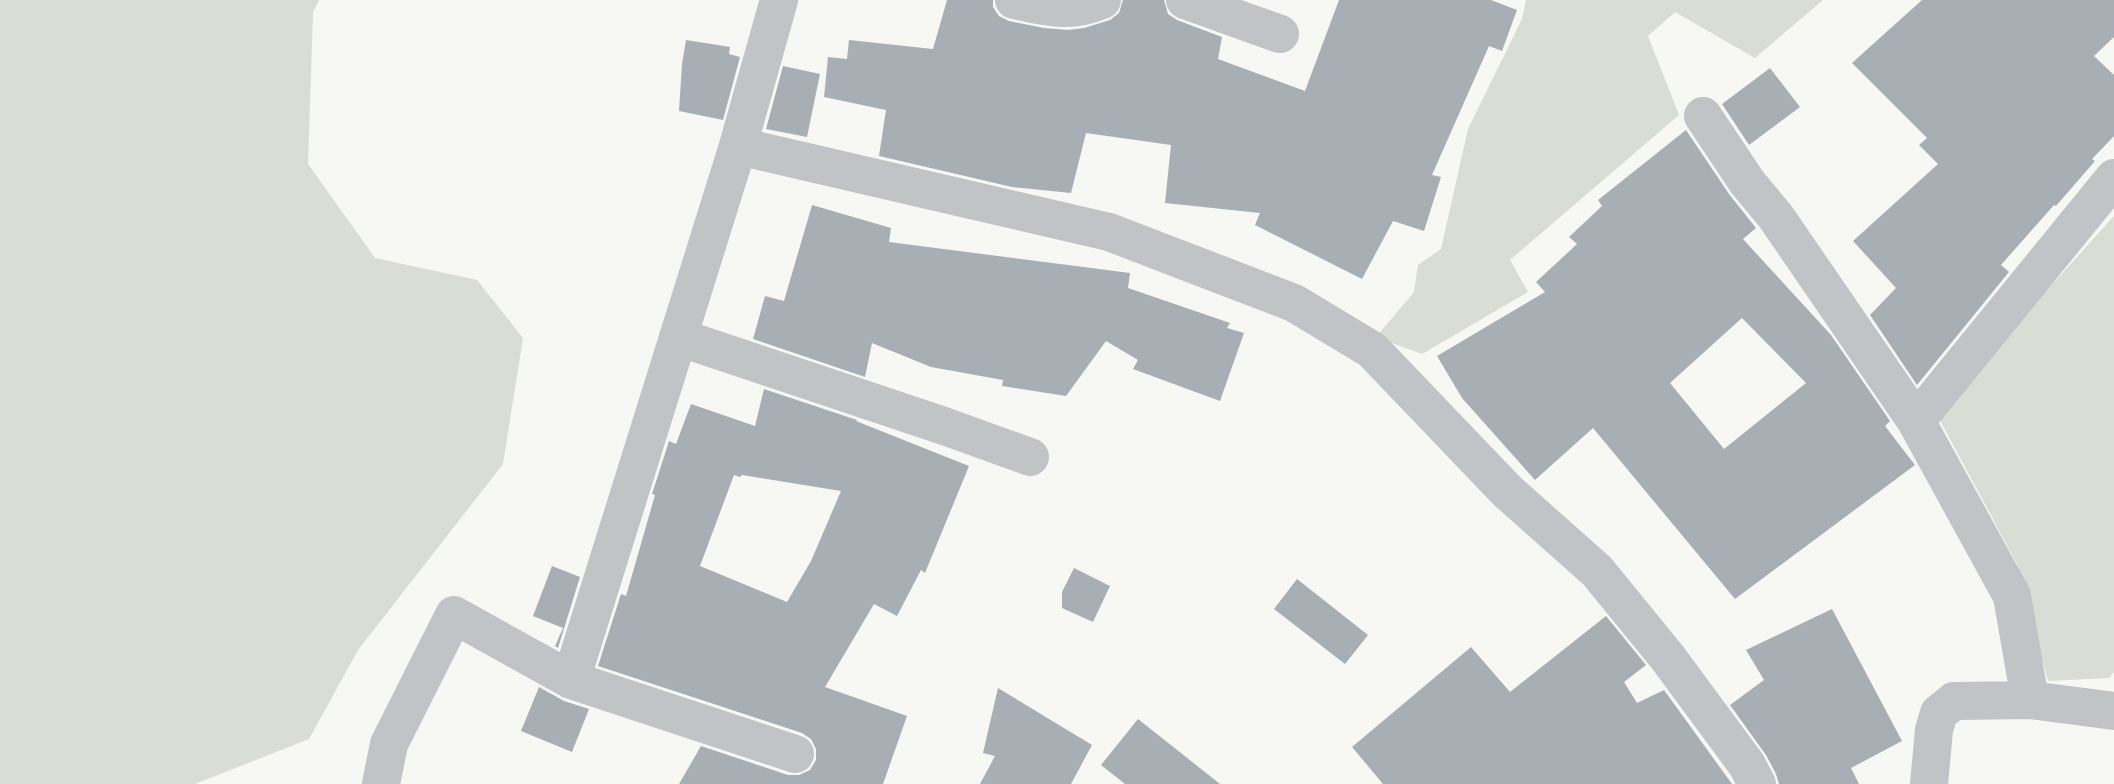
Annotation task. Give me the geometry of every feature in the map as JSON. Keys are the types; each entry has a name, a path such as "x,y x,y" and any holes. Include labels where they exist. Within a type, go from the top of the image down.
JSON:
{"street":[{"path":"571,680 738,146 779,0"},
{"path":"1014,0 1064,9 1088,6 1102,0"},
{"path":"1185,0 1280,34"},
{"path":"1703,116 1916,421 2012,596 2030,700"},
{"path":"738,146 1109,232 1294,303 1372,350 1507,491 1597,571 1668,658 1747,765 1757,784"},
{"path":"1916,421 2114,178"},
{"path":"678,337 1030,457"},
{"path":"381,784 389,744 454,615 571,680 795,754"},
{"path":"1928,784 1934,730 1939,713 1954,701 2030,700 2114,711"}],"shaded area":[{"path":"0,0 319,0 313,12 308,164 375,258 477,280 523,338 503,464 358,650 309,739 195,784 0,784"},
{"path":"1526,0 1823,0 1755,58 1675,12 1648,36 1679,115 1510,260 1528,292 1422,354 1376,337 1414,292 1418,265 1441,249 1468,129 1522,19"},
{"path":"2114,216 2114,672 2109,678 2048,681 2017,564 1936,413"}],"building":[{"path":"947,0 993,0 993,7 999,16 1009,21 1068,30 1110,20 1119,13 1123,0 1164,0 1168,14 1177,20 1222,37 1218,59 1305,91 1339,0 1491,0 1517,10 1502,51 1489,46 1432,175 1441,177 1424,231 1393,221 1362,279 1255,225 1260,213 1165,203 1171,145 1086,133 1071,193 1012,187 879,156 886,110 824,97 828,57 847,59 849,40 933,49"},
{"path":"1922,0 2114,0 2114,37 2094,56 2114,75 2114,136 2092,159 2095,161 2056,206 2054,205 2001,265 2009,272 1917,385 1870,315 1896,288 1853,241 1938,164 1919,145 1927,138 1852,63"},
{"path":"686,40 730,47 729,54 740,57 723,120 679,111"},
{"path":"783,66 820,74 807,137 766,129"},
{"path":"1770,68 1800,107 1749,145 1722,104"},
{"path":"1686,130 1729,194 1756,228 1743,239 1831,335 1890,421 1885,426 1915,465 1735,599 1593,428 1535,480 1462,398 1437,356 1545,292 1536,282 1577,244 1569,237 1602,206 1598,200","holes":["1742,318 1806,383 1724,449 1670,383"]},
{"path":"812,205 891,228 889,242 1130,273 1128,288 1230,323 1227,328 1244,333 1220,401 1133,369 1138,360 1106,341 1066,396 1002,386 1003,380 931,367 872,343 865,377 753,339 765,296 784,301"},
{"path":"764,389 857,420 969,466 925,573 921,570 897,616 874,604 825,687 907,716 883,784 679,784 701,746 788,775 799,775 810,770 816,760 816,749 811,739 802,733 598,666 621,594 626,596 655,495 652,494 669,441 676,444 691,404 755,426","holes":["734,475 742,475 841,491 811,561 787,602 700,566"]},
{"path":"552,566 580,577 558,648 555,646 563,628 533,616"},
{"path":"1074,568 1110,586 1093,622 1062,608 1062,592"},
{"path":"1297,579 1368,635 1345,664 1274,609"},
{"path":"1832,609 1902,741 1851,768 1859,784 1779,784 1766,755 1730,705 1764,680 1746,650"},
{"path":"1606,616 1646,665 1624,682 1637,703 1664,690 1732,784 1383,784 1352,747 1471,647 1510,692"},
{"path":"539,687 564,701 589,709 572,752 521,731"},
{"path":"998,688 1092,745 1071,784 980,784 995,756 983,753"},
{"path":"1138,719 1220,784 1125,784 1101,765"}]}
